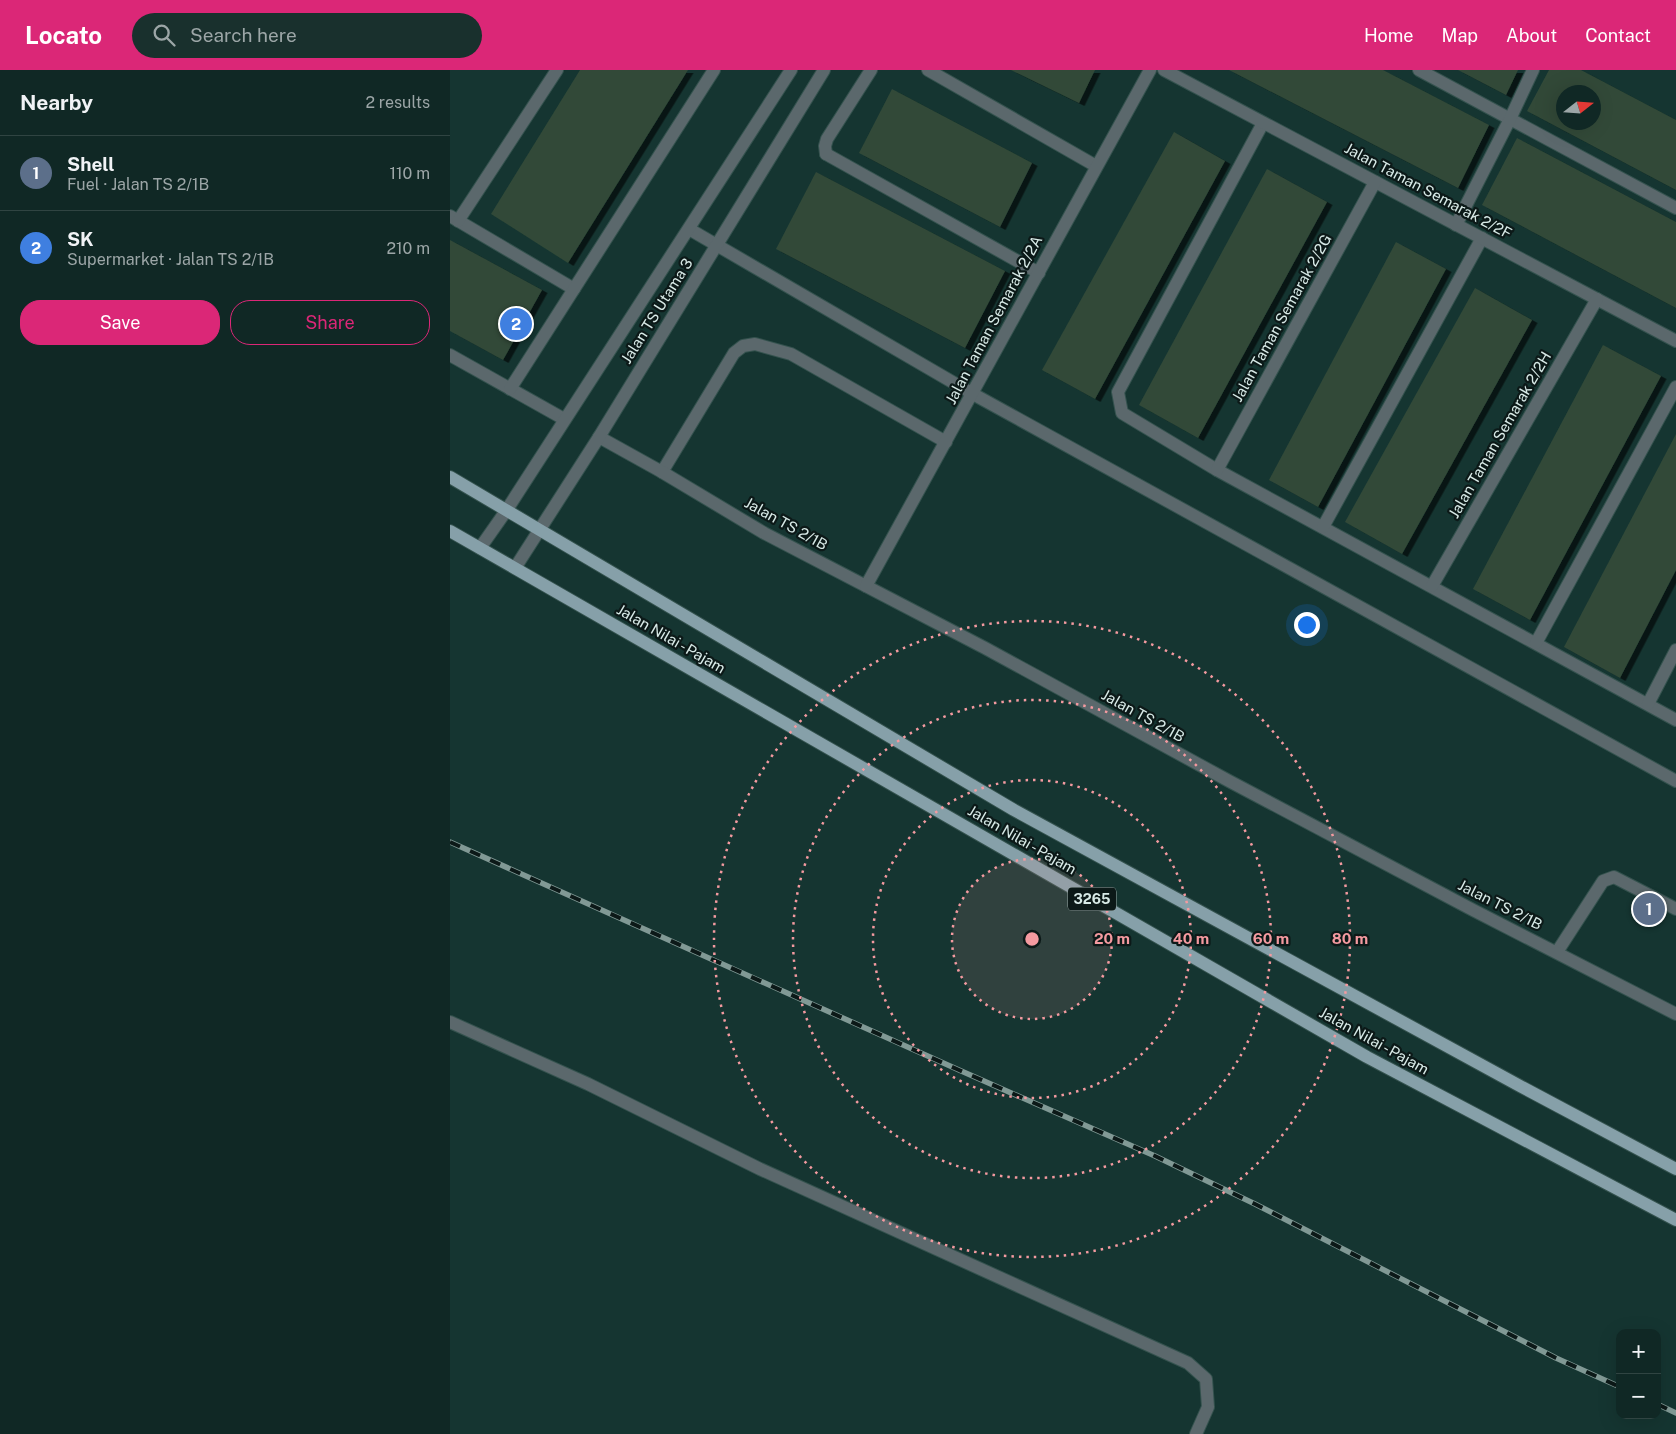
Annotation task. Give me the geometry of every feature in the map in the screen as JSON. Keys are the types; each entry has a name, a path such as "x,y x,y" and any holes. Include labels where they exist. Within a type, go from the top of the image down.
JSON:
{"main road":[{"name":"3265","path":"450,478 538,529"},
{"name":"Jalan Nilai - Pajam","path":"538,529 1014,810 1676,1169"},
{"name":"3265","path":"450,531 514,568"},
{"name":"Jalan Nilai - Pajam","path":"514,568 1367,1057 1676,1220"}],"street":[{"path":"557,70 454,219 574,289"},
{"path":"510,389 714,70"},
{"name":"Jalan TS Utama 3","path":"480,548 690,229 791,70"},
{"name":"Jalan TS Utama 3","path":"514,568 599,437 824,70"},
{"path":"871,70 827,139 825,146 826,154 1038,273"},
{"path":"928,70 1096,166"},
{"name":"Jalan Taman Semarak 2/2A","path":"866,586 1150,70"},
{"name":"Jalan Taman Semarak 2/2F","path":"1164,70 1676,341"},
{"path":"1419,70 1676,208"},
{"path":"1456,225 1533,70"},
{"path":"1263,123 1118,392 1122,413 1217,470 1536,642 1676,720"},
{"name":"Jalan Taman Semarak 2/2G","path":"1217,470 1375,182"},
{"path":"690,229 973,394 1676,781"},
{"path":"1323,527 1482,238"},
{"name":"Jalan Taman Semarak 2/2H","path":"1432,586 1597,299"},
{"path":"662,472 734,353 743,346 755,344 791,354 946,442"},
{"path":"450,355 564,419"},
{"path":"1536,642 1676,388"},
{"name":"Jalan TS 2/1B","path":"599,437 764,533 1472,910 1676,1014"},
{"path":"1648,704 1676,650"},
{"path":"1557,952 1603,881 1614,877 1676,910"},
{"path":"450,1022 588,1084 760,1169 1188,1363 1206,1378 1208,1406 1196,1434"}],"building":[{"path":"580,70 688,70 568,263 491,214"},
{"path":"1011,70 1095,70 1079,103"},
{"path":"1229,70 1383,70 1489,125 1458,188"},
{"path":"1458,70 1518,70 1506,95"},
{"path":"1549,70 1581,70 1676,120 1676,190 1563,130 1601,130 1601,85 1556,85 1556,126 1527,111"},
{"path":"892,89 1032,163 1000,227 859,153"},
{"path":"1174,132 1225,161 1095,399 1042,370"},
{"path":"1517,138 1676,222 1676,308 1482,205"},
{"path":"1267,169 1327,202 1198,438 1139,405"},
{"path":"816,172 1005,271 965,348 776,249"},
{"path":"450,240 542,290 503,360 450,331"},
{"path":"1396,242 1446,269 1318,507 1269,480"},
{"path":"1475,288 1532,320 1402,554 1345,522"},
{"path":"1603,345 1661,376 1530,620 1473,589"},
{"path":"1676,434 1676,570 1620,678 1564,647"}],"railway":[{"path":"450,842 1155,1156 1255,1204 1556,1358 1616,1385"},
{"path":"1661,1406 1676,1413"}],"place":[{"name":"SK","path":"516,324"},
{"name":"Shell","path":"1649,909"}]}
